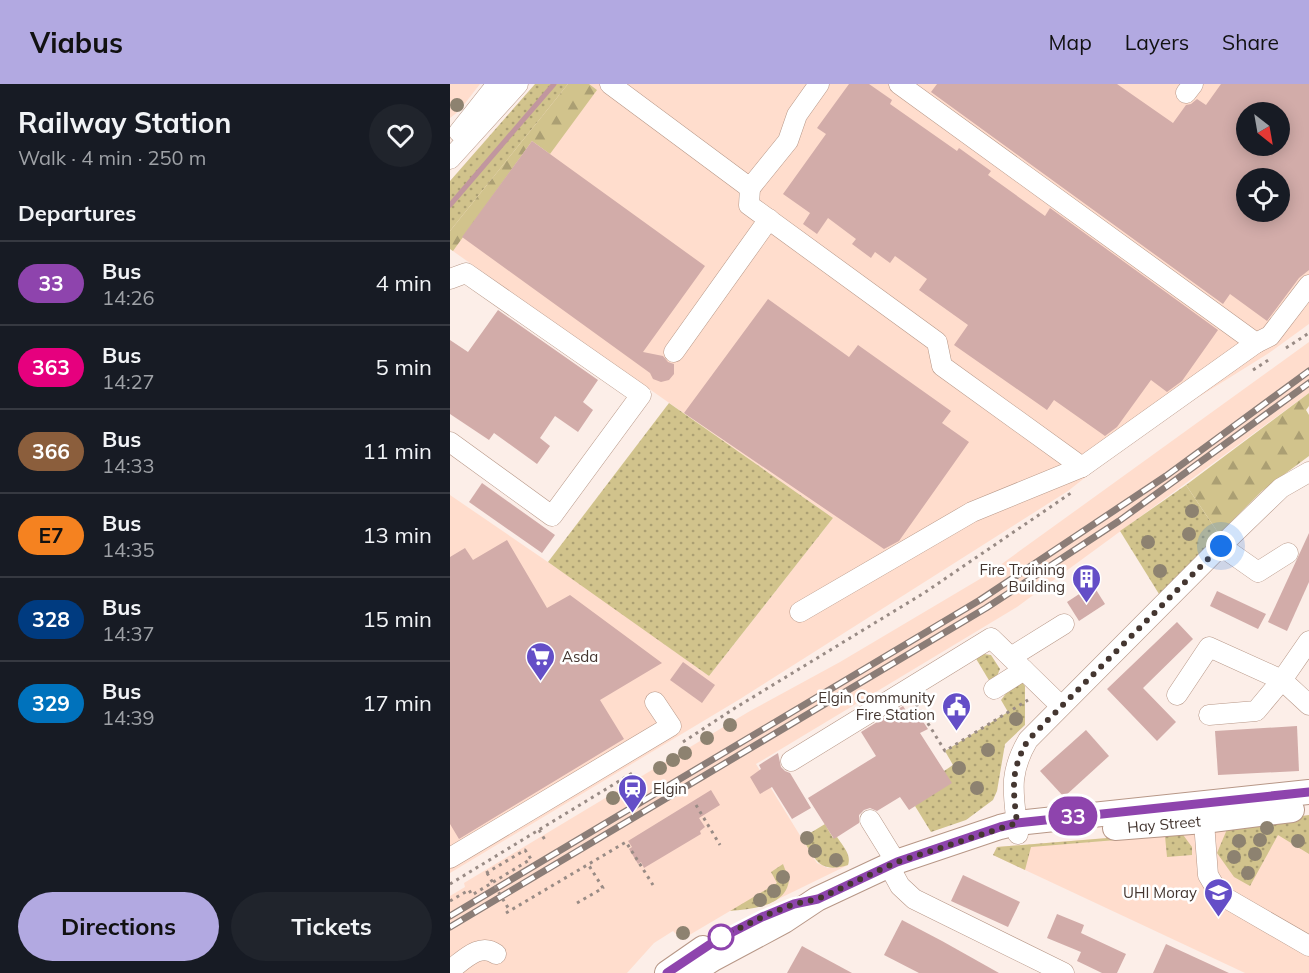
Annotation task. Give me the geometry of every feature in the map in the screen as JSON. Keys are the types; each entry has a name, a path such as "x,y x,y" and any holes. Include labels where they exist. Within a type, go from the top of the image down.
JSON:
{"main road":[{"path":"1203,812 1309,792"},
{"name":"Hay Street","path":"818,899 893,864 957,842 1018,829 1203,812 1309,807"},
{"path":"667,973 739,928 794,904 818,899"},
{"path":"691,973 784,921 818,899"}],"street":[{"path":"610,84 750,188"},
{"path":"819,84 797,115 788,141 750,188 749,204 937,342 942,366 1082,467"},
{"path":"450,144 507,86"},
{"path":"450,159 507,86"},
{"path":"908,87 1256,343"},
{"path":"674,352 769,219"},
{"path":"450,279 466,273 641,395 552,516 450,442"},
{"path":"800,612 972,512 1082,467 1256,343 1270,336 1309,285"},
{"path":"1018,829 1012,784 1018,757 1028,740 1281,488 1309,472"},
{"path":"1221,546 1258,572 1288,553"},
{"path":"994,689 1018,663 1064,624"},
{"path":"791,761 991,638 1062,706"},
{"path":"1209,715 1256,711 1282,680 1309,641"},
{"path":"1177,694 1209,646 1282,680 1309,705"},
{"path":"450,858 670,726 655,702"},
{"path":"1203,812 1208,875 1215,887 1226,898 1309,946"},
{"path":"870,820 893,864 900,886 914,899 1064,973"},
{"path":"450,970 478,950 491,950 496,954"}],"path":[{"path":"1279,352 1309,333"},
{"path":"1250,373 1270,359"},
{"path":"674,748 735,708 924,593 1072,493"},
{"path":"912,698 945,751 1045,690"},
{"path":"450,884 635,771"},
{"path":"696,804 720,844"},
{"path":"539,830 545,840"},
{"path":"450,901 469,890 472,895 531,860 525,850 485,874 508,912 626,842 652,885"},
{"path":"577,903 603,888 588,864"}],"shaded area":[{"path":"450,84 480,84 459,111 450,118"},
{"path":"568,84 1309,84 1309,324 1269,353 1144,431 1068,491 740,699 450,873 450,495 605,601 709,676 833,518 450,249 450,231"},
{"path":"1309,342 1309,393 1017,607 756,764 817,863 828,868 848,865 766,905 730,911 686,937 678,936 673,931 654,943 627,973 450,973 450,896 465,887 464,883 750,711 840,662 985,576"},
{"name":"UHI Moray","path":"1309,815 1309,973 1245,973 993,855 997,847 1165,833"}],"green space":[{"path":"535,84 568,84 450,231 450,181"},
{"path":"568,84 589,84 597,90 550,154 532,141 453,251 450,249 450,231"},
{"path":"1309,393 1309,406 1306,410 1309,415 1309,456 1262,491 1219,534 1186,485"},
{"path":"669,403 833,518 709,676 548,562"},
{"path":"1186,485 1219,534 1159,594 1120,531"},
{"path":"984,654 991,655 1000,669 997,676 990,682 975,657"},
{"path":"1022,682 1025,686 1025,725 1005,744 997,791 993,800 966,820 931,832 915,806 944,771 953,765 945,751 1008,712 1001,700 1010,688"},
{"path":"1309,815 1309,854 1278,835 1250,886 1234,877 1217,853 1228,827"},
{"path":"825,824 833,838 837,837 846,850 849,858 848,865 830,868 824,866 815,858 802,838"},
{"path":"1181,832 1192,847 1192,855 1167,857 1165,836 1031,847 1025,870 993,855 997,847"},
{"path":"783,864 789,880 781,896 766,905 730,911 777,883 771,872"}],"building":[{"path":"849,84 869,84 892,100 890,104 957,151 959,148 991,171 988,175 1045,216 1050,208 1218,330 1182,381 1167,392 1151,380 1117,427 1105,436 1054,400 1047,410 954,345 968,325 919,290 927,279 895,256 890,263 875,252 871,258 852,244 856,239 828,218 817,234 803,224 810,213 783,194 826,134 817,128"},
{"path":"937,84 1117,84 1173,123 1186,105 1197,99 1206,105 1221,84 1309,84 1309,270 1299,278 1267,321 1230,294 1223,304 931,92"},
{"path":"532,141 705,266 643,352 663,356 668,362 674,364 674,374 669,380 661,382 653,379 650,373 462,237"},
{"path":"768,299 849,357 858,345 951,411 942,423 969,442 899,541 884,549 684,413"},
{"path":"498,310 598,380 583,402 593,410 578,432 555,416 540,438 550,446 537,464 494,433 489,440 450,414 450,340 468,352"},
{"path":"482,483 555,535 542,553 469,502"},
{"path":"1309,533 1309,582 1287,631 1268,622"},
{"name":"Asda","path":"507,540 547,608 570,595 662,663 600,700 624,739 459,839 450,824 450,557 465,548 473,560"},
{"name":"Fire Training Building","path":"1093,585 1105,604 1079,621 1067,602"},
{"path":"1217,591 1266,614 1258,629 1210,606"},
{"path":"1177,622 1193,639 1143,688 1176,722 1157,741 1107,689"},
{"path":"683,662 715,685 702,703 670,680"},
{"path":"903,706 909,715 916,711 928,729 920,733 952,783 909,810 900,797 877,811 870,808 864,810 859,815 859,823 834,839 808,798 876,756 861,732"},
{"path":"1297,726 1299,771 1218,775 1215,731"},
{"path":"1086,730 1109,756 1064,797 1040,771"},
{"path":"778,753 781,767 790,773 811,808 792,819 772,787 760,794 750,777 761,769 759,765"},
{"path":"711,790 720,805 699,818 705,827 700,831 701,834 644,868 641,862 638,864 629,849 632,847 628,841"},
{"path":"963,875 1020,902 1008,927 951,901"},
{"path":"1057,914 1084,925 1081,933 1126,954 1117,973 1102,973 1077,961 1081,952 1047,938"},
{"path":"902,920 999,973 919,973 884,955"},
{"path":"1166,944 1229,973 1153,973"},
{"path":"802,946 852,973 787,973"}],"waterway":[{"path":"450,205 554,84"}],"railway":[{"path":"450,916 980,600 1166,476 1309,371"},
{"path":"450,927 986,608 1119,521 1309,383"}],"bus line":[{"name":"33","path":"667,973 715,941 762,917 794,904 818,899 897,862 1000,827 1017,823 1309,792"}],"place":[{"name":"Fire Training Building","path":"1086,604"},
{"name":"Asda","path":"541,682"},
{"name":"Elgin Community Fire Station","path":"956,732"},
{"name":"Elgin","path":"632,814"},
{"name":"UHI Moray","path":"1218,918"}],"route":[{"path":"721,937 794,904 818,899 897,862 1017,823 1012,784 1018,757 1028,740 1221,546"}]}
